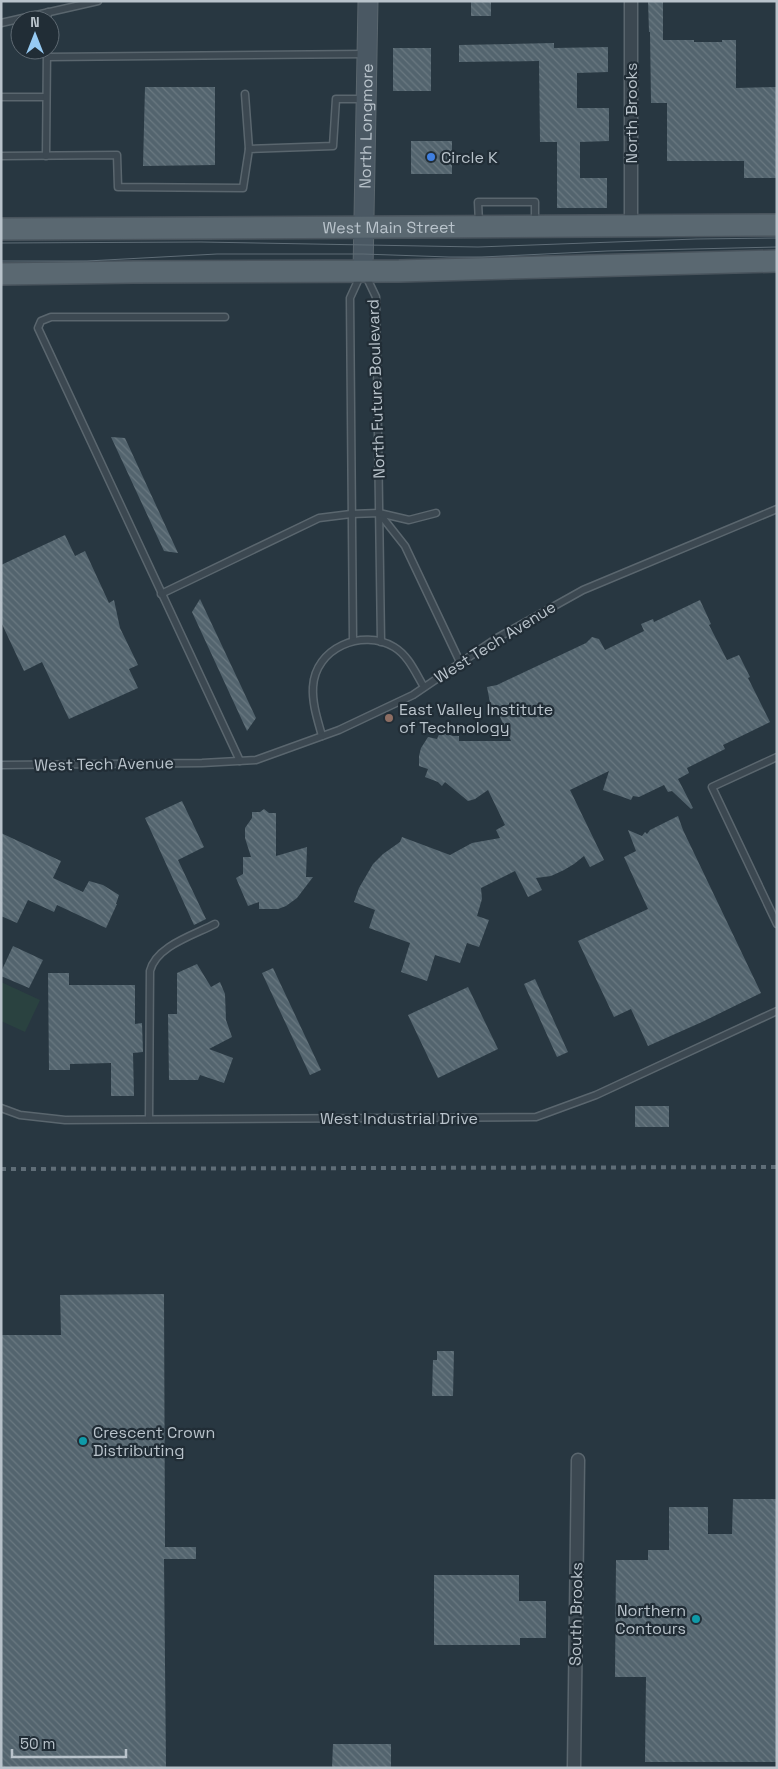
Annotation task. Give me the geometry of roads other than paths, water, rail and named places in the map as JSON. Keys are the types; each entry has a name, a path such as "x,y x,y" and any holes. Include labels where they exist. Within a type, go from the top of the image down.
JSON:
{"main road":[{"name":"West Main Street","path":"1,229 777,225"},
{"path":"1,274 134,272 363,260 777,261"}],"street":[{"name":"North Longmore","path":"363,260 368,1"},
{"name":"North Brooks","path":"631,1 631,225"},
{"name":"South Brooks","path":"574,1768 578,1460"}],"lane":[{"path":"57,10 98,1"},
{"path":"60,53 367,54"},
{"path":"46,156 47,60"},
{"path":"1,156 117,155 118,187 243,188 249,149 246,94"},
{"path":"1,97 46,97"},
{"path":"249,149 334,146 336,99 366,98"},
{"path":"479,226 478,202 535,202 535,226"},
{"name":"North Future Boulevard","path":"363,260 376,297 381,642"},
{"name":"North Future Boulevard","path":"353,640 350,298 363,260"},
{"path":"226,317 51,318 41,320 38,328 240,761"},
{"name":"West Tech Avenue","path":"1,765 256,760 339,730 412,695 497,638 575,594 606,579 777,509"},
{"path":"161,594 319,518 379,513 409,520 436,513"},
{"path":"379,513 405,546 460,662"},
{"path":"322,736 314,702 313,686 317,671 338,646 353,640 381,642 395,648 406,657 424,687"},
{"path":"777,757 712,787 777,924"},
{"path":"149,1119 150,971 152,963 163,950 215,924"},
{"name":"West Industrial Drive","path":"1,1108 20,1115 65,1120 536,1117 596,1095 777,1011"}],"tram line":[{"path":"1,243 201,242 478,247 777,238"},
{"path":"1,261 87,261 217,254 363,254 482,257 607,251 777,247"}],"railway":[{"path":"1,1169 777,1167"}],"place":[{"name":"Circle K","path":"431,157"},
{"name":"East Valley Institute of Technology","path":"389,718"},
{"name":"Crescent Crown Distributing","path":"83,1441"},
{"name":"Northern Contours","path":"696,1619"}]}
